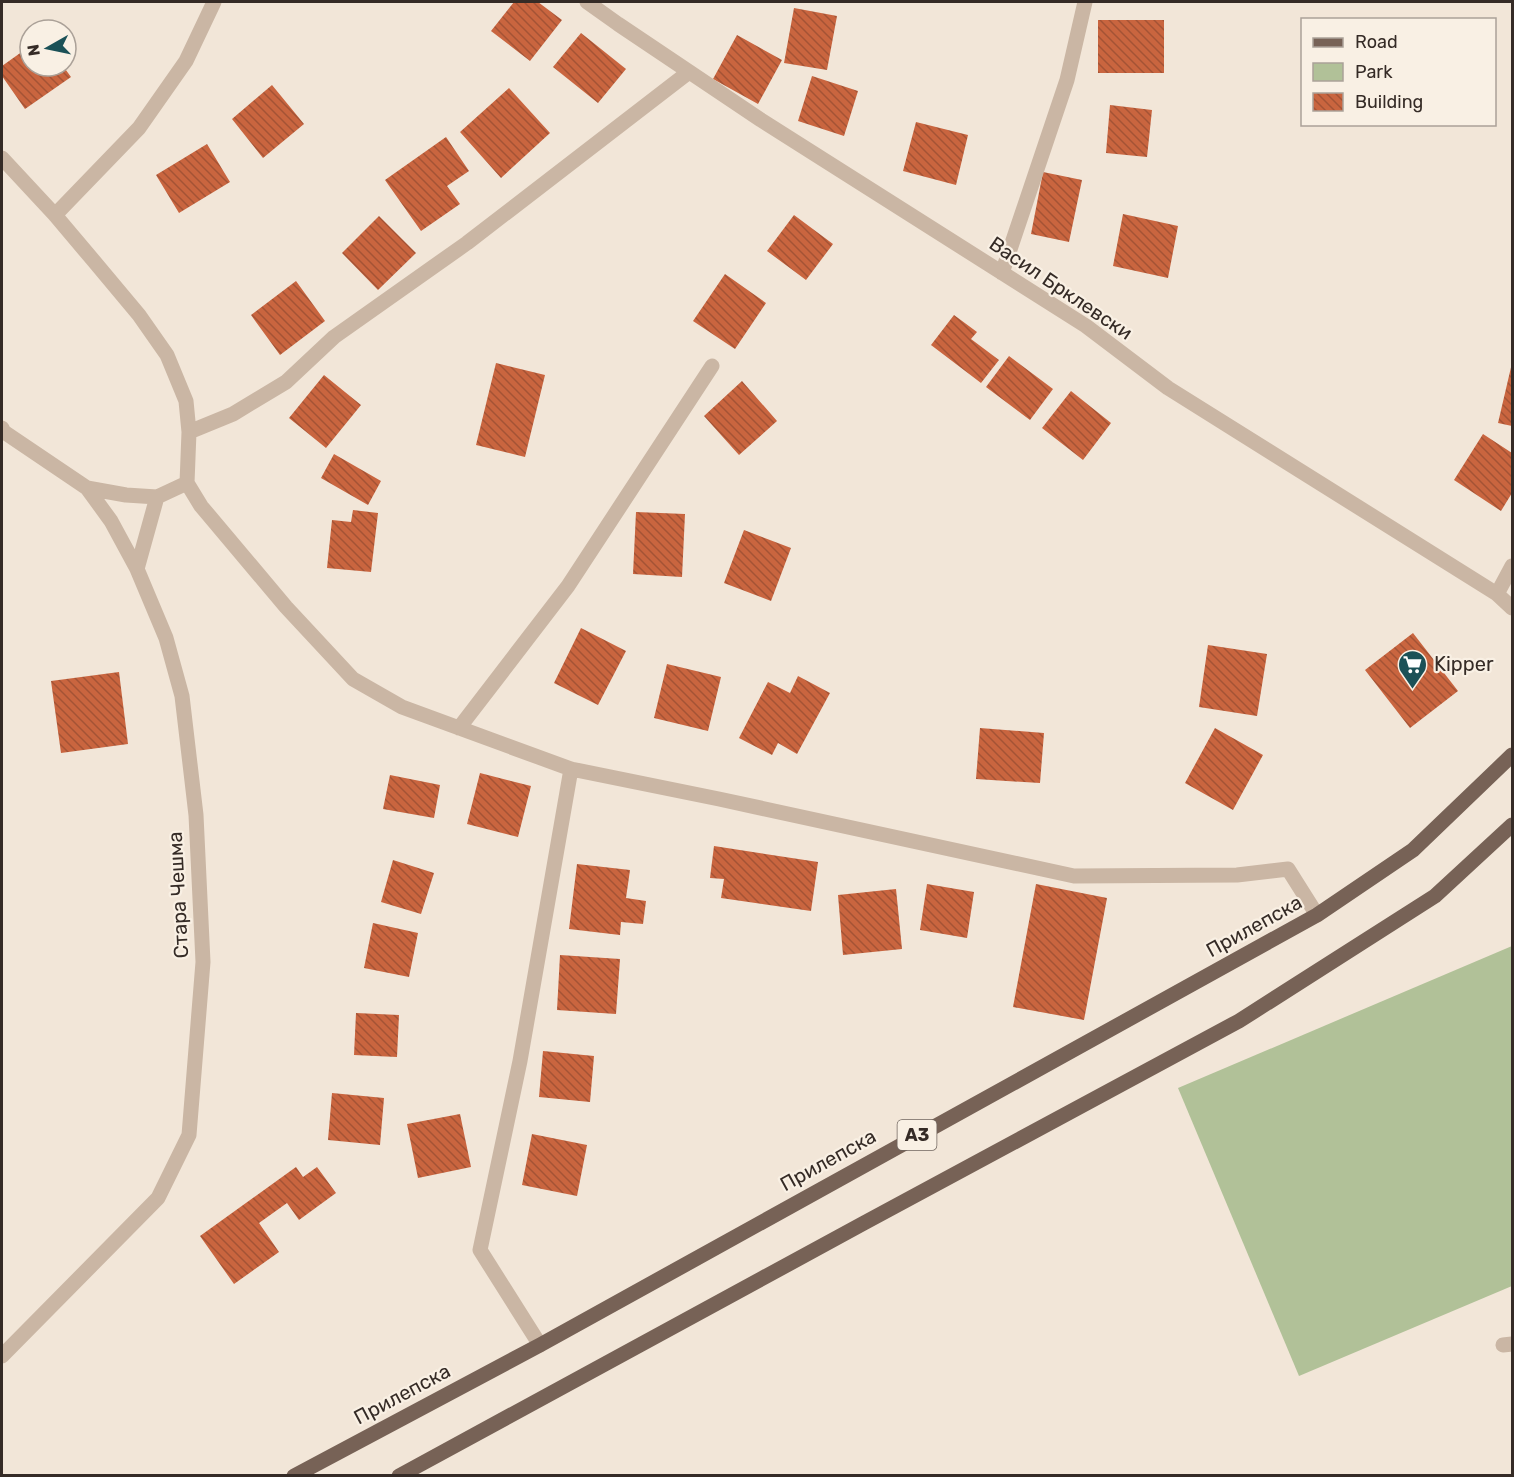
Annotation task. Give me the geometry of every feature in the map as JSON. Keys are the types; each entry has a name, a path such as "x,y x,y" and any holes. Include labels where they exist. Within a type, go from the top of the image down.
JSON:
{"main road":[{"name":"Прилепска","path":"294,1476 540,1345 1317,915 1413,850 1512,755"},
{"path":"399,1476 864,1222 1239,1021 1435,896 1512,825"}],"street":[{"path":"56,215 139,128 186,61 214,2"},
{"name":"Васил Брклевски","path":"587,2 761,120 1086,326 1168,388 1497,594 1512,608"},
{"path":"1002,273 1067,80 1085,2"},
{"path":"189,432 233,414 286,382 334,338 467,243 689,72"},
{"path":"2,158 56,215 139,315 167,355 186,401 189,432 187,483 201,506 286,607 353,679 402,707 571,769 1074,876 1237,875 1288,869 1317,915"},
{"path":"459,728 568,586 712,366"},
{"name":"Стара Чешма","path":"2,431 87,488 111,521 137,569 166,638 182,696 196,815 203,962 189,1135 158,1198 2,1356"},
{"path":"87,488 126,495 157,497 187,483"},
{"path":"137,569 157,497"},
{"path":"1497,594 1512,566"},
{"path":"540,1345 480,1250 520,1061 571,769"}],"green space":[{"path":"1512,946 1512,1286 1299,1376 1178,1088"}],"building":[{"path":"514,2 538,2 562,20 530,61 491,31"},
{"path":"794,8 837,16 827,70 784,63"},
{"path":"1098,20 1164,20 1164,73 1098,73"},
{"path":"581,33 626,69 598,103 553,67"},
{"path":"737,35 782,60 758,104 713,79"},
{"path":"18,55 18,78 70,78 25,109 2,76 2,66"},
{"path":"812,76 858,91 844,136 798,121"},
{"path":"272,85 304,124 263,158 232,119"},
{"path":"509,88 550,133 501,178 460,132"},
{"path":"1110,105 1152,110 1147,157 1106,153"},
{"path":"916,122 968,135 956,185 903,171"},
{"path":"446,137 469,171 447,186 460,204 421,231 385,180"},
{"path":"207,144 230,182 179,213 156,175"},
{"path":"1043,172 1082,180 1069,242 1031,234"},
{"path":"1123,214 1178,226 1168,278 1113,266"},
{"path":"794,215 833,244 806,280 767,251"},
{"path":"379,216 416,253 378,290 342,253"},
{"path":"725,274 766,303 735,349 693,321"},
{"path":"296,281 325,321 280,355 251,315"},
{"path":"954,315 977,332 971,339 999,360 981,383 931,345"},
{"path":"1009,356 1053,389 1030,420 986,387"},
{"path":"496,363 545,375 525,457 476,445"},
{"path":"1512,363 1512,426 1498,423"},
{"path":"324,375 361,405 326,448 289,418"},
{"path":"742,381 777,421 739,455 704,416"},
{"path":"1071,391 1111,423 1083,460 1042,428"},
{"path":"1483,434 1512,453 1512,493 1501,511 1454,480"},
{"path":"334,454 381,481 368,505 321,478"},
{"path":"353,510 378,513 371,572 327,568 332,520 351,522"},
{"path":"636,512 685,514 682,577 633,574"},
{"path":"744,530 791,548 771,601 724,583"},
{"path":"581,628 626,651 598,705 554,683"},
{"path":"1413,633 1458,691 1410,728 1365,670"},
{"path":"1208,645 1267,654 1257,716 1199,707"},
{"path":"667,664 721,677 708,731 654,718"},
{"path":"119,672 128,744 61,753 51,681"},
{"path":"798,676 830,693 797,754 778,743 772,755 739,738 768,682 790,693"},
{"path":"980,728 1044,733 1040,783 976,779"},
{"path":"1215,728 1263,755 1233,810 1185,783"},
{"path":"480,773 531,786 518,837 467,824"},
{"path":"390,775 440,785 434,818 383,809"},
{"path":"714,846 818,862 811,911 721,898 724,879 710,878"},
{"path":"393,860 434,873 421,914 381,902"},
{"path":"577,864 630,870 626,898 646,901 643,924 621,922 620,935 569,929"},
{"path":"927,884 974,892 967,938 920,930"},
{"path":"1036,884 1107,898 1084,1020 1013,1007"},
{"path":"896,889 902,949 843,955 838,895"},
{"path":"373,923 418,933 409,977 364,968"},
{"path":"560,955 620,959 616,1014 557,1010"},
{"path":"356,1013 399,1015 397,1057 354,1055"},
{"path":"543,1051 594,1056 590,1102 539,1097"},
{"path":"332,1093 384,1098 380,1145 328,1140"},
{"path":"460,1114 471,1167 418,1178 407,1124"},
{"path":"532,1134 587,1145 577,1196 522,1185"},
{"path":"296,1167 303,1177 317,1167 336,1193 299,1220 287,1203 259,1223 279,1252 234,1284 200,1236"}],"place":[{"name":"Kipper","path":"1413,690"}]}
